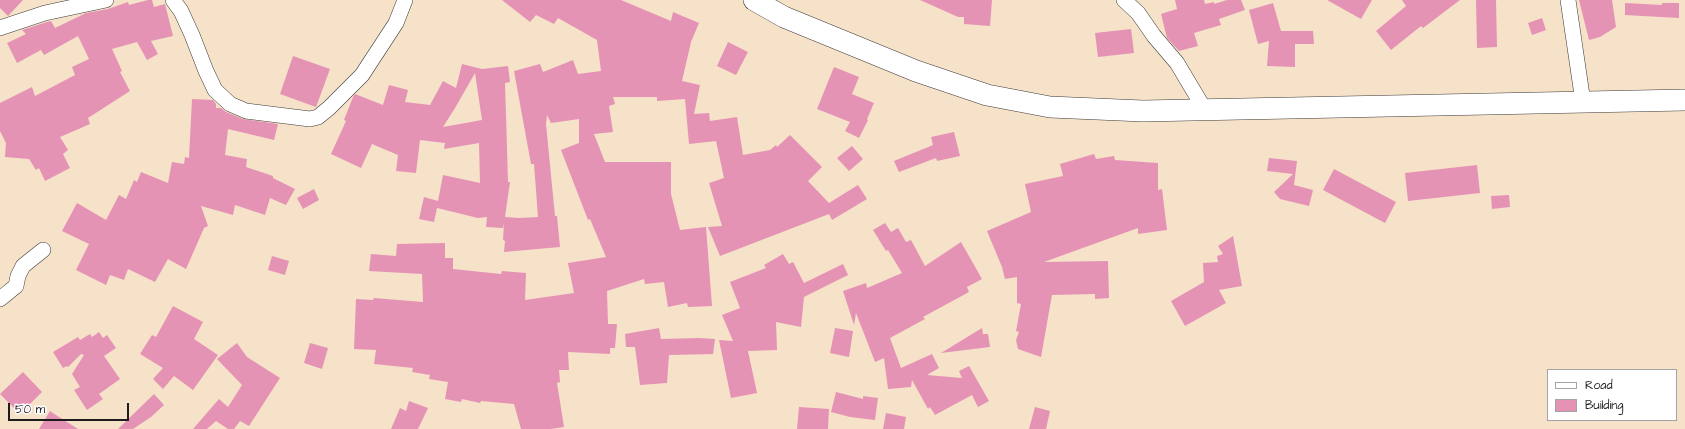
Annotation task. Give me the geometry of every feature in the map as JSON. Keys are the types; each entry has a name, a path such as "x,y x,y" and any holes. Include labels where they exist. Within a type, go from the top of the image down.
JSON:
{"main road":[{"path":"754,0 784,17 916,70 987,95 1050,107 1142,111 1685,100"}],"street":[{"path":"0,28 45,13 106,0"},
{"path":"173,0 187,23 215,90 230,104 246,111 310,119 318,117 329,108 362,75 396,23 405,0"},
{"path":"1124,0 1138,13 1154,36 1177,63 1205,110"},
{"path":"1568,0 1583,102"},
{"path":"0,299 16,286 18,276 23,266 43,250"}],"building":[{"path":"0,0 23,0 8,16 0,8"},
{"path":"152,0 154,7 165,4 173,36 151,41 158,54 147,60 137,42 112,49 122,71 120,72 130,91 88,118 90,124 60,137 68,150 63,154 70,168 45,181 39,168 36,170 29,159 5,157 6,143 0,131 0,103 32,87 35,96 75,75 72,67 89,59 78,36 44,55 41,50 17,63 7,43 26,34 22,30 47,22 51,21 55,28 86,13 108,9 128,2 129,5"},
{"path":"502,0 621,0 671,21 673,12 699,23 691,42 682,81 700,85 694,114 709,113 710,121 737,117 743,155 770,150 776,145 777,147 790,135 822,167 808,181 829,203 858,185 867,199 832,220 829,214 720,256 708,227 722,226 709,183 724,178 716,141 689,144 685,99 657,101 657,97 613,97 615,104 609,106 613,132 594,134 605,162 671,162 671,194 680,230 706,227 712,306 688,307 687,303 668,307 664,282 645,284 644,279 607,291 608,324 617,324 615,348 610,348 610,354 568,352 569,370 559,370 560,382 557,383 564,427 551,429 521,429 514,404 481,401 480,403 462,399 461,402 445,399 448,382 429,379 430,375 412,372 413,368 374,364 376,350 354,349 356,299 373,300 374,298 423,302 422,274 369,271 371,254 396,256 397,244 445,243 445,258 453,258 453,269 501,274 502,271 526,273 525,300 574,293 568,263 606,257 590,219 588,220 561,150 579,143 579,119 551,123 547,115 546,124 555,216 557,216 560,247 504,252 504,222 503,228 486,227 487,217 478,218 437,208 434,222 419,219 424,197 438,201 443,175 480,183 479,143 444,149 445,143 420,140 416,173 396,171 398,155 372,144 361,168 331,154 346,121 344,120 355,94 383,105 389,85 408,90 405,102 430,105 443,81 456,88 462,64 482,69 508,66 510,82 505,83 508,182 510,182 505,217 538,217 534,164 531,164 514,71 540,64 543,72 573,60 578,74 601,71 597,40 558,18 554,24 536,15 530,22","holes":["475,73 482,120 443,127"]},
{"path":"920,0 992,0 990,26 964,24 964,17 958,17"},
{"path":"1175,0 1204,0 1205,4 1214,2 1214,4 1227,0 1241,0 1245,10 1219,19 1221,25 1194,33 1198,46 1179,51 1167,38 1161,14 1177,9"},
{"path":"1327,0 1372,0 1361,19"},
{"path":"1402,0 1460,0 1423,28 1421,26 1391,50 1376,31 1406,6"},
{"path":"1476,0 1496,0 1497,47 1477,48"},
{"path":"1579,0 1612,0 1616,27 1600,37 1589,40"},
{"path":"1273,3 1281,31 1313,31 1314,44 1295,44 1295,67 1267,66 1269,41 1258,44 1249,10"},
{"path":"1625,3 1662,5 1662,3 1679,3 1679,18 1625,15"},
{"path":"1542,18 1546,30 1532,35 1528,23"},
{"path":"1131,29 1134,53 1098,57 1095,33"},
{"path":"728,42 748,52 736,75 717,66"},
{"path":"293,56 330,69 316,107 280,94"},
{"path":"834,67 859,77 852,94 874,103 859,138 845,131 850,122 817,109"},
{"path":"192,99 213,100 216,104 216,108 221,108 226,112 243,119 278,124 274,140 228,129 225,155 247,159 246,167 273,176 273,178 295,189 286,205 270,198 265,215 235,205 233,215 201,206 208,226 204,228 186,269 168,259 155,282 128,269 124,280 110,275 106,285 76,270 89,244 62,231 77,203 106,220 119,195 126,199 134,180 137,182 141,172 168,183 172,162 184,164 185,157 189,158"},
{"path":"954,132 960,156 937,161 936,158 899,172 894,161 933,145 931,137"},
{"path":"852,146 863,159 849,171 837,158"},
{"path":"1094,154 1096,159 1114,156 1115,160 1158,163 1158,190 1162,189 1167,230 1138,234 1138,228 1044,262 1108,261 1109,298 1095,299 1095,294 1052,295 1041,357 1018,349 1016,340 1019,332 1016,331 1021,304 1017,303 1017,277 1005,279 1002,267 987,231 1031,212 1025,184 1063,176 1060,164"},
{"path":"1269,158 1297,161 1294,185 1313,190 1309,206 1280,199 1274,192 1293,174 1267,171"},
{"path":"1477,165 1480,193 1408,201 1405,173"},
{"path":"1334,169 1396,202 1385,223 1323,190"},
{"path":"314,189 319,200 303,209 297,198"},
{"path":"1509,195 1510,207 1492,209 1491,196"},
{"path":"885,223 891,232 898,228 906,242 911,240 925,266 961,242 982,279 967,287 969,292 923,317 925,319 890,338 901,368 932,354 939,368 927,375 962,378 959,371 969,366 989,401 978,407 972,395 935,415 930,407 928,409 912,380 911,387 888,389 884,358 875,362 856,313 854,325 843,291 866,283 867,288 902,273 888,250 886,251 873,230"},
{"path":"1233,236 1242,286 1219,290 1226,303 1185,326 1171,301 1204,282 1203,263 1218,262 1217,256 1223,254 1218,246"},
{"path":"783,254 789,264 793,262 804,283 843,264 848,275 804,297 801,327 776,322 777,350 748,351 757,393 731,398 719,340 733,341 722,315 740,308 730,282 766,268 764,265"},
{"path":"272,256 289,261 285,275 268,270"},
{"path":"173,306 203,322 194,339 218,355 193,390 174,376 163,389 153,379 163,368 140,354 152,335 156,337"},
{"path":"659,328 661,339 715,339 713,354 669,355 667,383 640,385 635,347 626,347 625,334"},
{"path":"835,328 853,331 849,357 830,353"},
{"path":"982,328 983,334 988,334 990,347 941,353"},
{"path":"99,332 103,338 107,335 116,348 104,356 120,379 99,394 103,399 87,410 74,390 80,387 72,374 84,355 81,354 68,367 63,368 53,352 78,337 80,340 90,334 92,337"},
{"path":"237,343 247,357 280,378 249,426 240,421 234,429 228,429 216,421 207,429 193,429 219,399 228,407 242,385 217,359"},
{"path":"310,343 328,348 322,369 304,363"},
{"path":"23,372 42,392 20,414 0,394"},
{"path":"836,392 863,399 863,396 878,398 875,420 850,417 831,412"},
{"path":"154,394 164,405 151,417 133,429 118,429"},
{"path":"409,401 428,408 418,429 391,429 400,408 406,411"},
{"path":"799,407 829,409 828,429 797,429"},
{"path":"1035,407 1050,411 1046,429 1029,429"},
{"path":"50,411 59,417 78,429 39,429"},
{"path":"886,413 906,417 904,429 883,429"}]}
